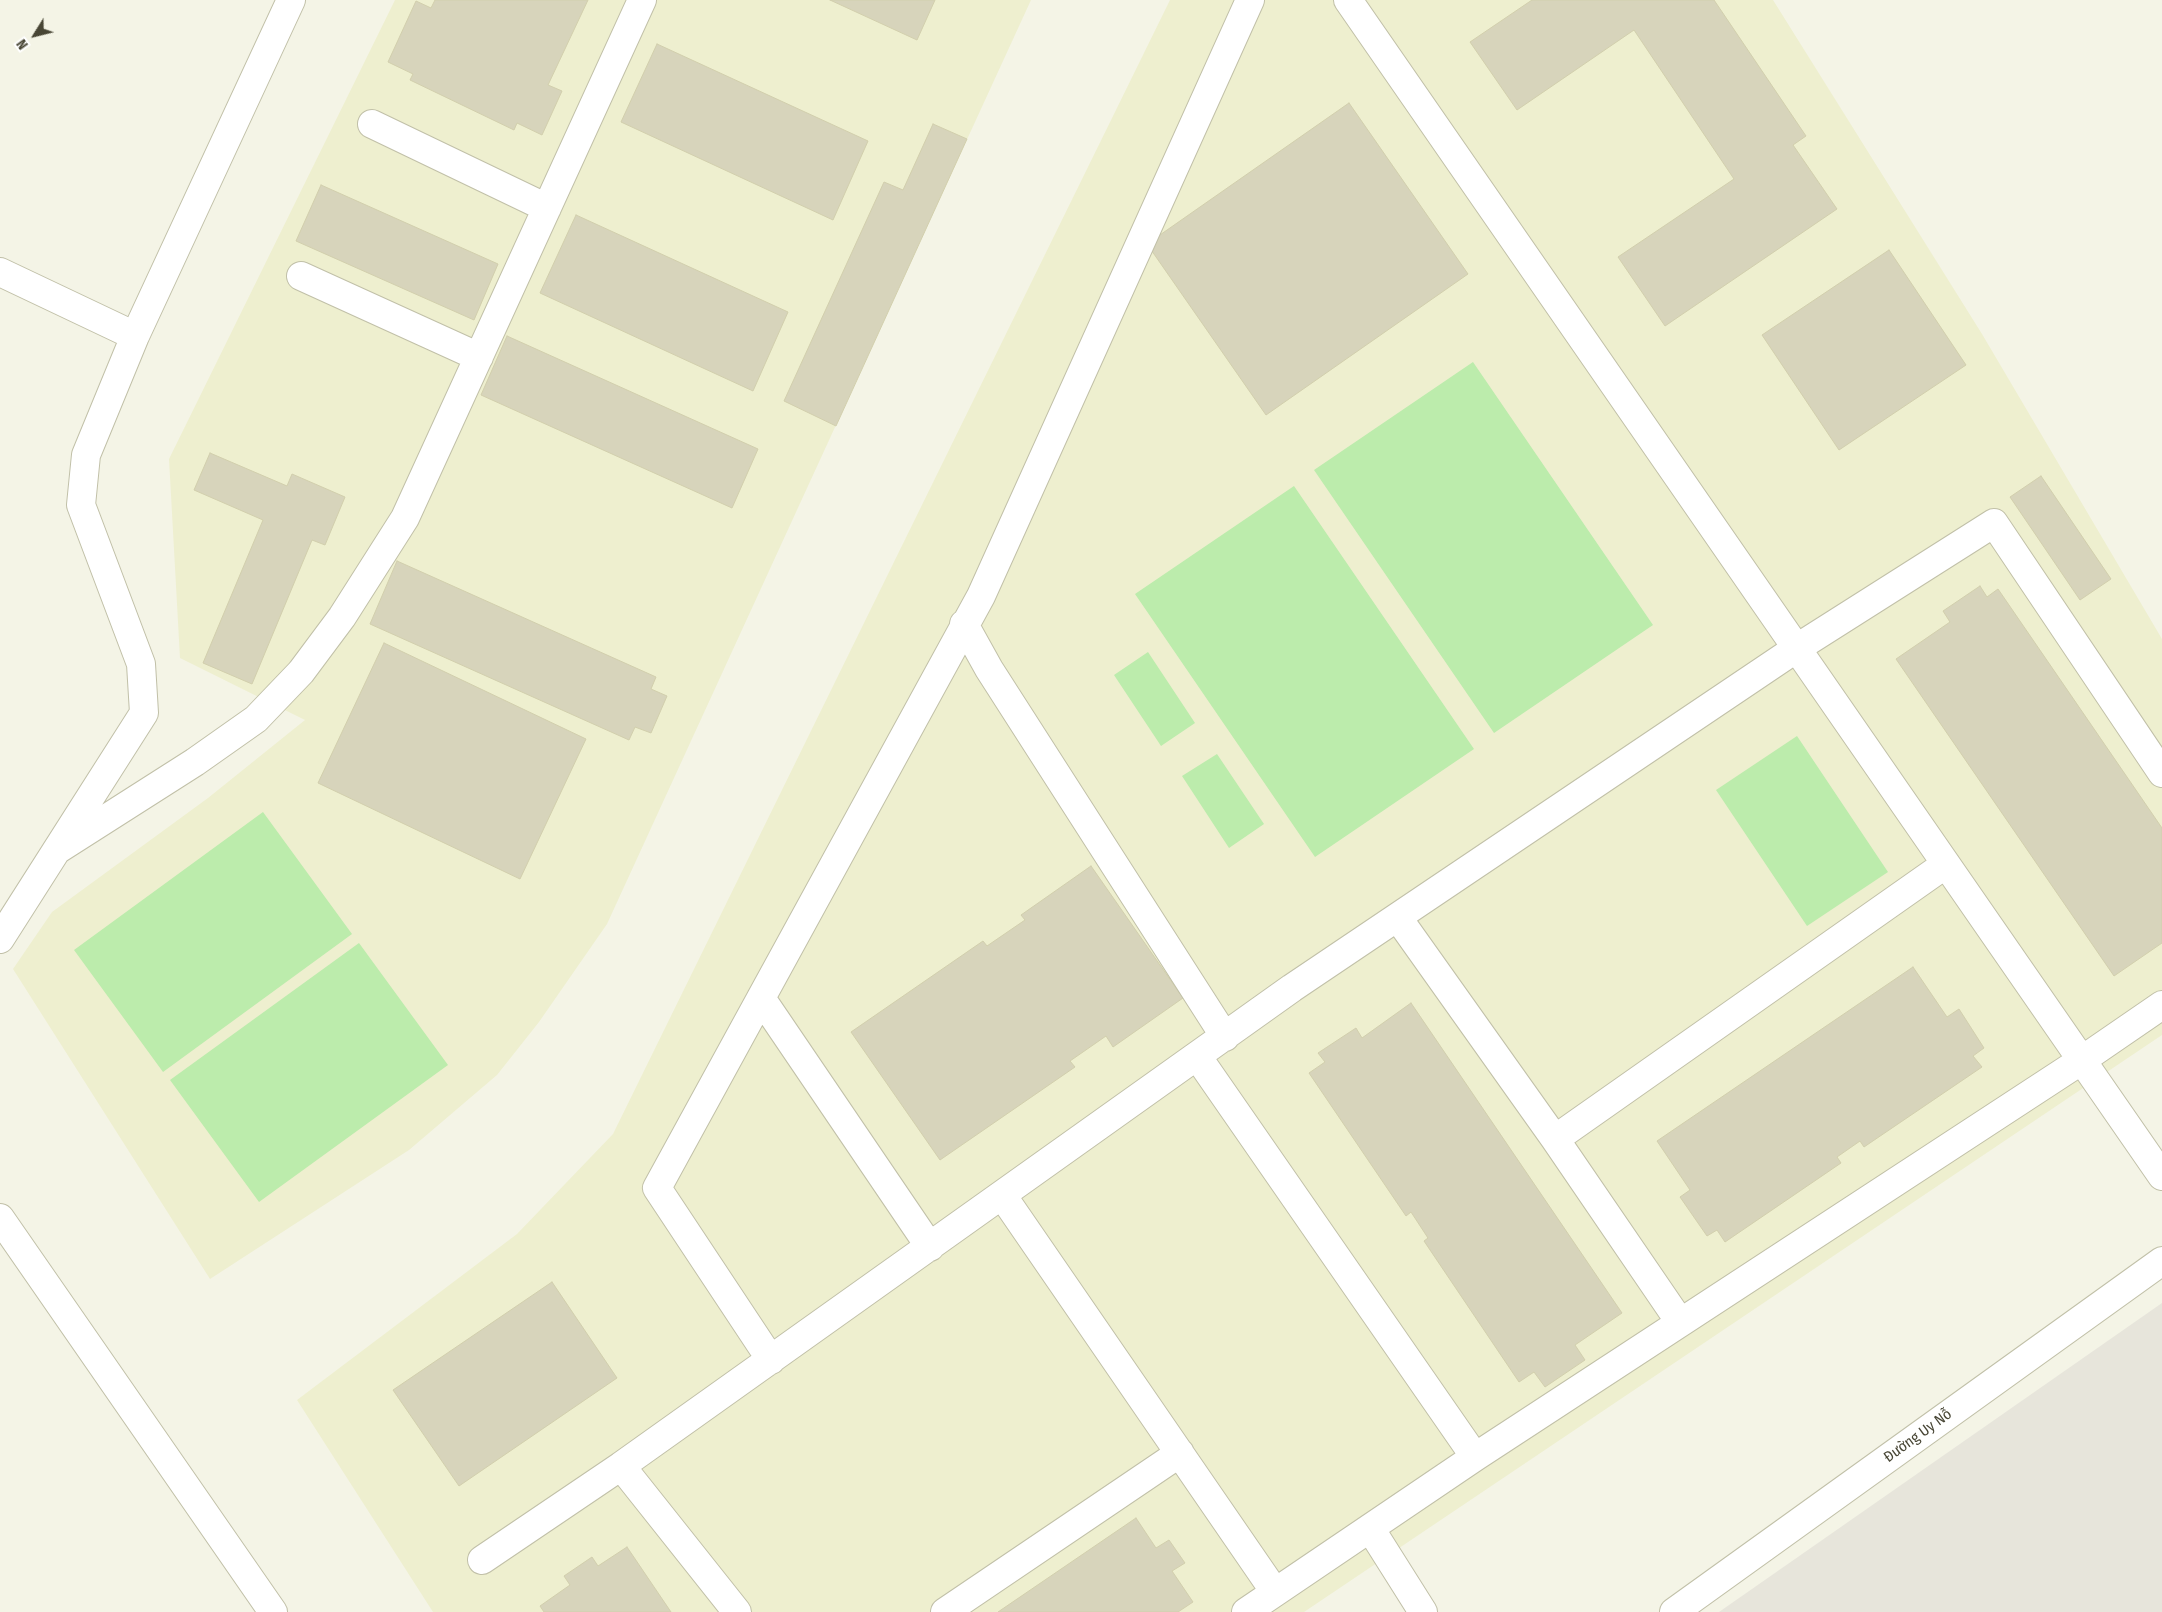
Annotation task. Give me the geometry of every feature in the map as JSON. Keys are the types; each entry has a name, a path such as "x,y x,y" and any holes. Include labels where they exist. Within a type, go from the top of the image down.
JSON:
{"street":[{"path":"0,939 144,714 141,664 81,505 86,455 135,336 291,0"},
{"path":"57,850 195,762 256,719 301,672 342,617 405,518 642,0"},
{"path":"771,1360 657,1188 985,587 1250,0"},
{"path":"1348,0 2162,1176"},
{"path":"372,124 547,208"},
{"path":"0,272 135,336"},
{"path":"301,276 479,357"},
{"path":"482,1560 621,1466 1292,988 1797,648 1994,523 2162,774"},
{"path":"964,624 989,669 1225,1037"},
{"path":"1555,1139 1946,864"},
{"path":"1398,918 1555,1139 1680,1322"},
{"path":"761,998 930,1247"},
{"path":"1246,1612 1475,1457 2082,1060 2162,1005"},
{"path":"1197,1056 1475,1457"},
{"path":"1002,1195 1275,1592"},
{"path":"0,1218 273,1612"},
{"name":"Đường Uy Nỗ","path":"1674,1612 2162,1261"},
{"path":"945,1612 1180,1452"},
{"path":"621,1466 737,1612"},
{"path":"1370,1528 1423,1612"}],"shaded area":[{"path":"395,0 1031,0 607,924 539,1022 497,1075 409,1150 210,1279 13,969 52,912 208,798 305,720 180,658 169,459"},
{"path":"1170,0 1773,0 1982,334 2162,639 2162,1035 1304,1612 433,1612 297,1400 517,1234 613,1134"},
{"path":"2162,1303 2162,1612 1719,1612"}],"green space":[{"path":"1473,362 1653,625 1494,733 1314,470"},
{"path":"1294,486 1474,749 1315,857 1135,594"},
{"path":"1148,652 1195,723 1161,746 1114,675"},
{"path":"1797,736 1888,872 1807,926 1716,790"},
{"path":"1217,754 1264,824 1229,848 1182,776"},
{"path":"263,812 352,934 163,1072 74,950"},
{"path":"359,943 448,1065 259,1202 170,1080"}],"building":[{"path":"435,0 588,0 548,85 562,91 542,135 517,123 514,130 410,80 413,74 388,62 416,1 431,8"},
{"path":"830,0 935,0 917,40"},
{"path":"1532,0 1714,0 1806,136 1793,145 1837,209 1665,326 1618,257 1734,179 1634,30 1517,110 1470,42"},
{"path":"657,44 868,141 833,220 621,122"},
{"path":"1349,103 1468,274 1266,415 1147,244"},
{"path":"933,124 967,139 836,426 784,401 884,182 903,190"},
{"path":"321,185 498,264 474,320 296,241"},
{"path":"576,215 788,312 753,391 540,293"},
{"path":"1889,250 1966,365 1839,450 1762,335"},
{"path":"507,336 758,449 732,508 481,395"},
{"path":"210,453 287,486 292,474 345,497 325,545 312,540 252,684 203,663 263,520 194,490"},
{"path":"2041,476 2111,579 2080,600 2010,497"},
{"path":"397,561 656,677 651,689 667,696 651,733 635,727 629,740 370,624"},
{"path":"1980,586 1987,597 1998,589 2162,828 2162,943 2114,976 1896,659 1950,622 1943,611"},
{"path":"384,643 586,739 520,879 318,783"},
{"path":"1091,866 1183,998 1113,1047 1106,1036 1070,1061 1075,1067 940,1160 851,1032 983,941 987,946 1025,920 1021,915"},
{"path":"1913,967 1947,1017 1959,1009 1984,1048 1973,1056 1982,1067 1864,1147 1860,1141 1837,1157 1841,1163 1725,1242 1717,1230 1707,1236 1680,1197 1690,1190 1657,1141"},
{"path":"1411,1003 1622,1313 1575,1345 1585,1360 1545,1387 1534,1372 1519,1382 1424,1241 1428,1238 1411,1212 1406,1216 1309,1073 1325,1062 1318,1053 1356,1028 1362,1038"},
{"path":"552,1282 617,1378 459,1486 393,1390"},
{"path":"1136,1518 1156,1548 1169,1540 1185,1563 1172,1571 1193,1602 1178,1612 998,1612"},
{"path":"627,1547 671,1612 544,1612 540,1606 570,1585 564,1576 592,1557 598,1566"}]}
